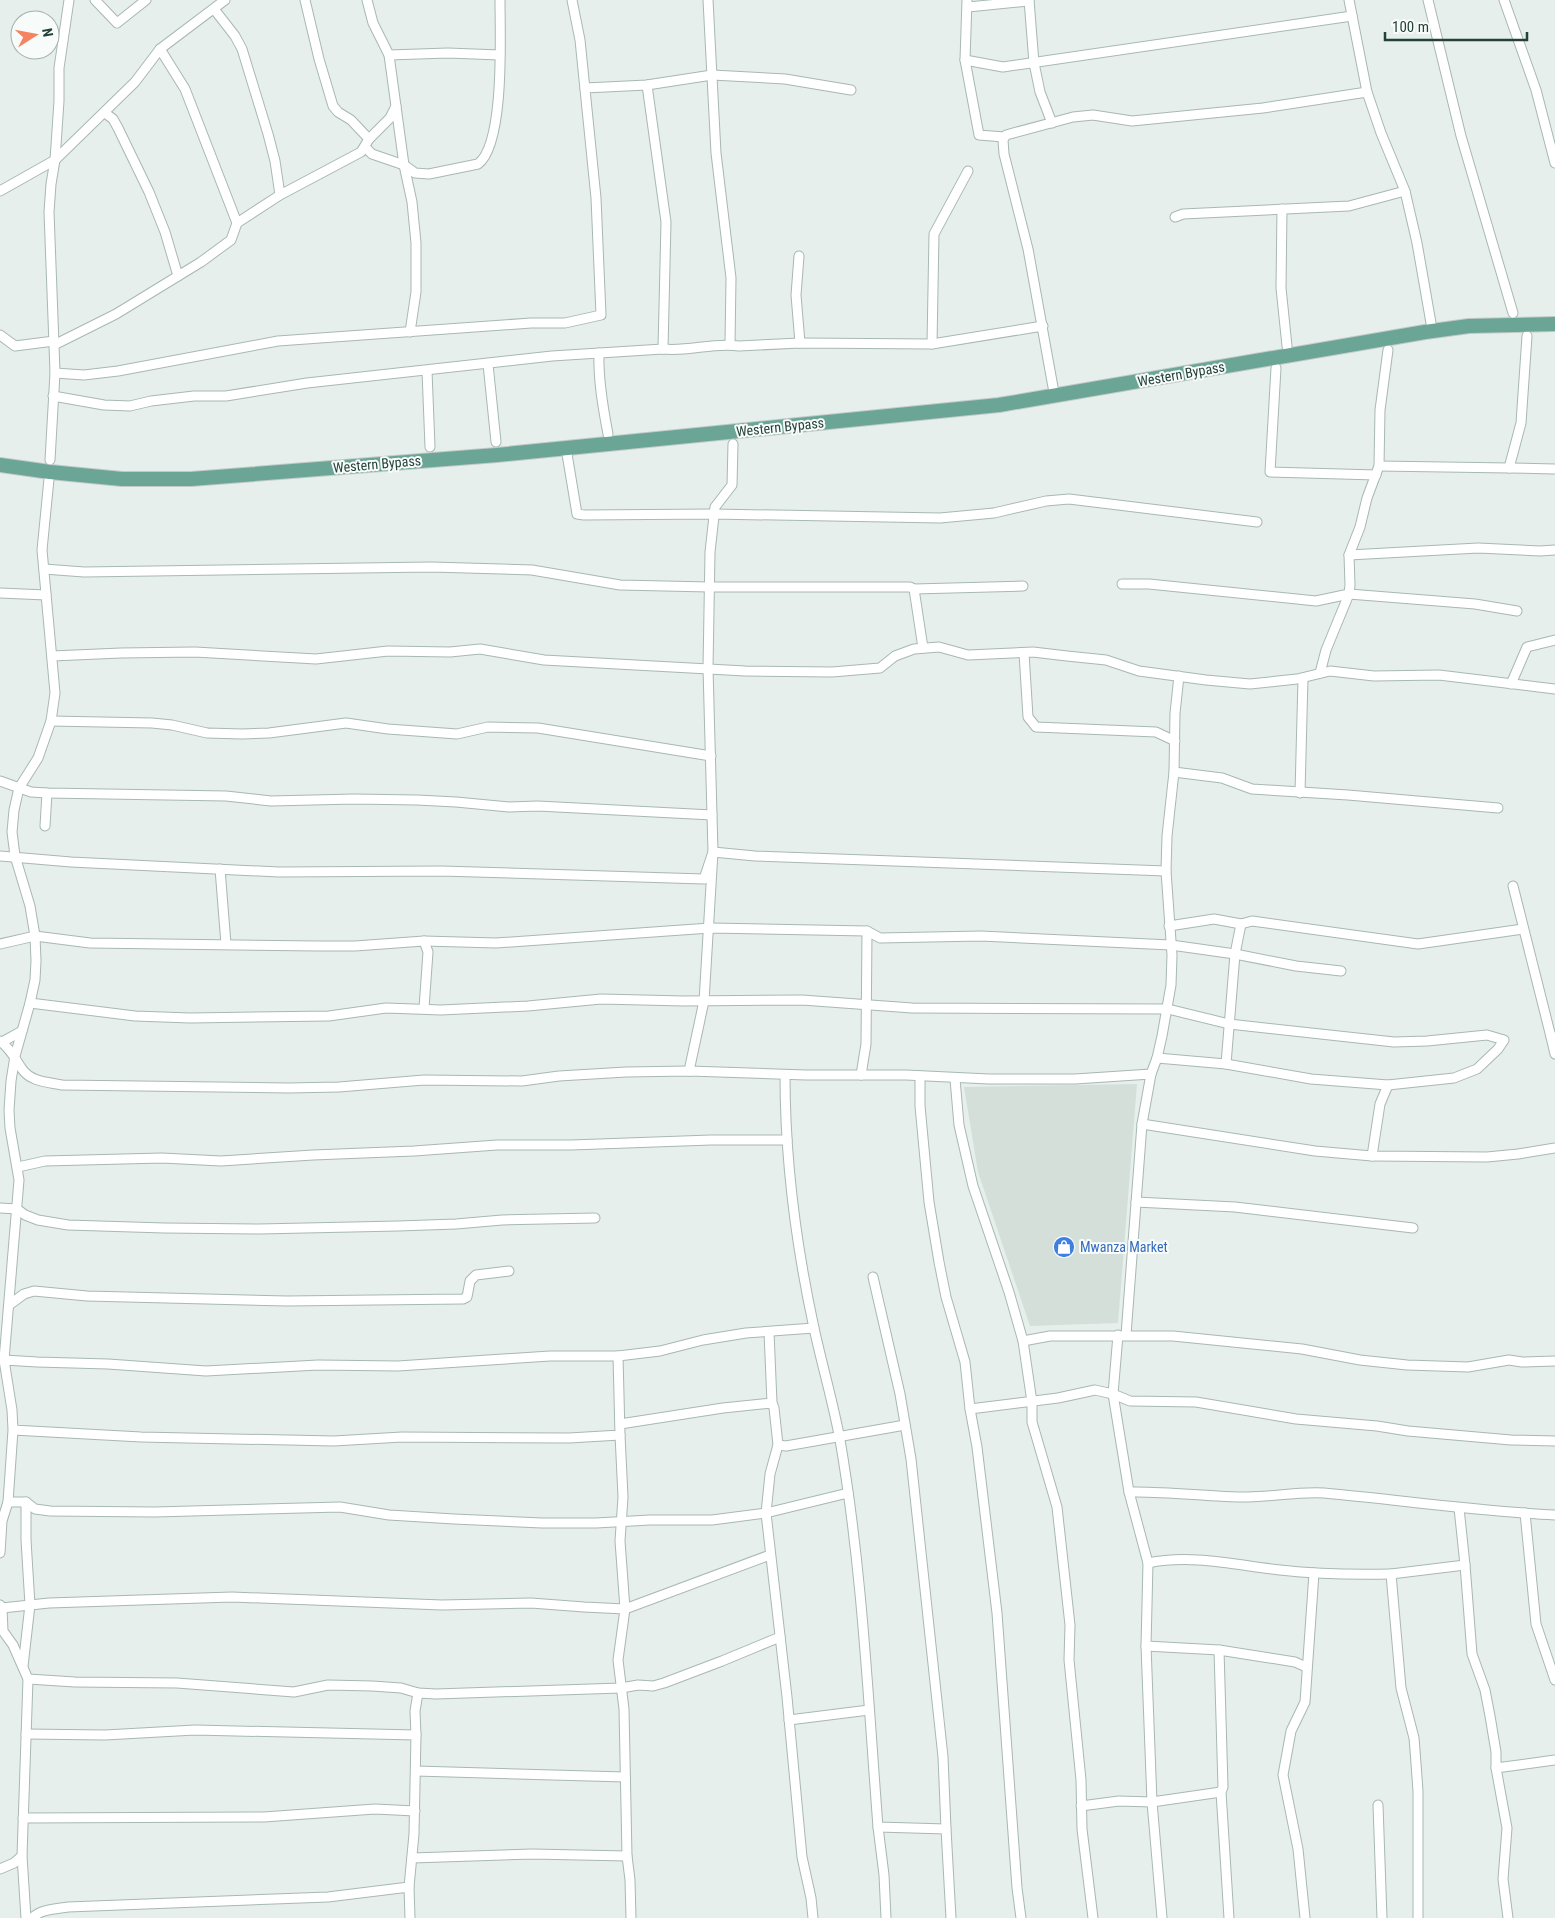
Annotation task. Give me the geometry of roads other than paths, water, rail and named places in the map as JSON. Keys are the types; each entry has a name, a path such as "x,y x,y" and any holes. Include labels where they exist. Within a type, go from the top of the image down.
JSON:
{"main road":[{"name":"Western Bypass","path":"0,465 122,479 191,479 566,448 999,405 1425,332 1478,326 1555,324"}],"street":[{"path":"50,460 55,373 49,221 51,184 55,160 59,68 69,0"},
{"path":"96,0 117,23 146,0"},
{"path":"0,191 55,160 105,113 134,82 160,49 225,0"},
{"path":"305,0 319,59 333,106 338,112 351,120 367,143 372,154 404,165 416,173 429,174 478,164 484,160 488,153 496,119 499,85 500,0"},
{"path":"367,0 373,23 389,55 396,106 394,119 412,202 416,243 416,292 410,332"},
{"path":"55,373 84,375 118,371 278,342 565,322 601,315 596,198 580,40 572,0"},
{"path":"708,0 716,153 731,278 730,344"},
{"path":"1348,0 1367,92 1404,191 1417,244 1431,323"},
{"path":"1428,0 1461,136 1513,313"},
{"path":"1504,0 1536,90 1555,163"},
{"path":"1052,123 1040,92 1034,63 1029,1 968,4 965,60 979,135 1004,137 1026,129 1052,123 1073,117 1093,115 1132,121 1262,108 1367,92"},
{"path":"214,9 235,36 242,49 268,134 275,161 280,195"},
{"path":"965,60 1003,68 1352,16"},
{"path":"160,49 185,89 238,223"},
{"path":"389,55 448,53 500,55"},
{"path":"584,88 647,86 712,75 785,80 851,90"},
{"path":"647,86 666,222 663,349"},
{"path":"105,113 113,119 149,192 178,276"},
{"path":"0,335 16,346 54,343 116,314 201,262 231,240 238,223 280,195 361,152 367,143 394,119"},
{"path":"1004,137 1004,154 1028,249 1053,386"},
{"path":"932,344 934,234 968,171"},
{"path":"1175,217 1183,214 1349,206 1404,191"},
{"path":"1282,209 1281,288 1287,346"},
{"path":"799,256 796,295 800,343"},
{"path":"54,396 104,405 130,406 152,401 194,396 226,396 307,383 552,356 663,349 676,351 730,344 739,346 800,343 932,344 1043,326"},
{"path":"1509,468 1521,423 1527,336"},
{"path":"1320,673 1326,650 1349,594 1349,555 1378,470 1380,410 1388,350"},
{"path":"599,353 598,364 608,434"},
{"path":"488,364 496,442"},
{"path":"1276,368 1270,472 1555,469"},
{"path":"427,371 430,447"},
{"path":"689,1071 704,1001 710,928 713,852 708,668 709,587 714,514 717,503 732,485 733,444"},
{"path":"566,448 577,514 714,514 940,518 994,513 1046,501 1069,499 1258,522"},
{"path":"0,1553 2,1521 8,1502 13,1430 12,1410 2,1360 9,1305 19,1180 18,1167 4,1110 15,1056 35,980 35,936 30,906 15,856 12,832 19,788 38,758 51,721 55,693 50,619 42,550 49,479"},
{"path":"1349,555 1478,548 1555,550"},
{"path":"44,569 84,572 431,568 532,570 620,585 910,587 914,589 1023,586"},
{"path":"1122,584 1149,584 1316,601 1349,594 1475,604 1517,611"},
{"path":"914,589 924,648"},
{"path":"0,593 46,595"},
{"path":"1511,684 1527,647 1555,640"},
{"path":"52,656 121,652 195,652 316,659 388,650 450,652 480,649 544,660 784,672 832,672 880,668 895,656 914,649 938,647 968,655 1033,652 1106,660 1139,671 1250,684 1303,678 1330,671 1374,676 1439,675 1555,690"},
{"path":"1024,653 1028,717 1036,726 1156,732 1175,742"},
{"path":"1162,1918 1152,1802 1146,1646 1148,1564 1130,1492 1113,1394 1122,1335 1142,1124 1151,1074 1157,1058 1168,1009 1171,986 1171,944 1166,871 1167,836 1174,772 1175,713 1179,676"},
{"path":"1300,793 1303,678"},
{"path":"51,721 152,723 172,725 208,733 242,734 269,733 346,722 388,729 457,734 488,727 538,728 711,756"},
{"path":"1174,772 1222,778 1252,789 1498,808"},
{"path":"0,781 31,792 47,793 226,796 271,801 417,800 490,806 538,806 712,815"},
{"path":"45,826 47,793"},
{"path":"713,852 755,856 1166,871"},
{"path":"0,856 62,862 299,872 432,871 704,879 713,852"},
{"path":"220,869 226,944"},
{"path":"1513,886 1553,1037 1555,1054"},
{"path":"1169,926 1214,919 1241,924 1252,921 1418,944 1523,929"},
{"path":"1226,1064 1235,954 1241,924"},
{"path":"0,944 35,936 90,943 355,946 424,941 496,943 710,928 867,931 880,938 981,936 1171,944 1296,966 1341,971"},
{"path":"862,1075 866,1044 867,931"},
{"path":"424,941 428,952 424,1008"},
{"path":"30,1003 135,1016 190,1018 329,1016 386,1008 441,1010 528,1006 601,999 802,1000 912,1008 1168,1009 1229,1024 1394,1042 1487,1035 1504,1040 1498,1049 1477,1069 1454,1078 1388,1085 1311,1079 1226,1064 1157,1058"},
{"path":"22,1031 1,1041 15,1056 29,1077 43,1082 62,1085 322,1087 424,1080 522,1081 626,1072 689,1071 785,1075 920,1076 954,1079 1075,1079 1151,1074"},
{"path":"785,1075 787,1140 792,1193 814,1328 839,1437 855,1544 878,1827 884,1875 886,1918"},
{"path":"920,1076 920,1106 928,1192 938,1262 965,1362 970,1409 977,1447 996,1613 1017,1888 1021,1918"},
{"path":"954,1079 959,1125 973,1186 1009,1292 1023,1341 1032,1402 1032,1422 1057,1507 1070,1625 1069,1660 1081,1780 1082,1829 1093,1918"},
{"path":"1372,1156 1380,1104 1388,1085"},
{"path":"1142,1124 1315,1151 1372,1156 1487,1157 1555,1148"},
{"path":"18,1167 46,1161 162,1158 221,1161 313,1154 414,1151 497,1144 571,1145 711,1140 787,1140"},
{"path":"1136,1202 1323,1216 1413,1228"},
{"path":"0,1208 17,1209 25,1215 38,1220 68,1225 164,1228 259,1229 398,1226 502,1220 595,1218"},
{"path":"9,1305 24,1294 34,1291 87,1296 287,1301 462,1299 467,1297 470,1281 476,1274 509,1271"},
{"path":"872,1277 891,1352 911,1459 943,1757 951,1918"},
{"path":"2,1360 108,1364 206,1371 318,1365 398,1366 550,1356 618,1356 660,1351 704,1340 736,1335 814,1328"},
{"path":"769,1332 772,1403 778,1445 770,1474 766,1513 802,1858 814,1918"},
{"path":"1023,1341 1050,1336 1173,1336 1302,1349 1360,1360 1406,1365 1468,1366 1509,1360 1555,1361"},
{"path":"618,1356 623,1497 621,1551 625,1609 618,1660 624,1708 624,1777 631,1918"},
{"path":"970,1409 1032,1402 1095,1390 1113,1394 1130,1401 1196,1402 1296,1419 1511,1440 1555,1441"},
{"path":"620,1424 723,1408 772,1403"},
{"path":"778,1445 786,1446 905,1424"},
{"path":"13,1430 141,1437 334,1441 402,1437 569,1438 620,1435"},
{"path":"1130,1492 1158,1491 1247,1497 1322,1493 1346,1497 1434,1503 1459,1508 1555,1515"},
{"path":"8,1502 26,1502 35,1509 50,1511 155,1512 340,1508 389,1515 454,1519 542,1523 622,1523 650,1520 712,1520 766,1513 848,1493"},
{"path":"24,1667 30,1605 26,1502"},
{"path":"1459,1508 1466,1565 1472,1654 1485,1690 1507,1828 1503,1879 1508,1918"},
{"path":"1525,1513 1536,1624 1555,1680"},
{"path":"26,1918 22,1856 28,1679 13,1645 3,1631 1,1607 49,1603 232,1597 442,1605 531,1602 584,1608 625,1609 770,1555"},
{"path":"1148,1564 1184,1559 1352,1575 1391,1574 1466,1565"},
{"path":"1305,1918 1298,1848 1283,1776 1291,1731 1306,1702 1306,1667 1314,1572"},
{"path":"1391,1574 1401,1688 1414,1738 1415,1750 1418,1791 1418,1918"},
{"path":"28,1679 177,1684 294,1692 328,1685 372,1686 401,1688 418,1693 463,1695 621,1688 638,1685 653,1686 664,1683 780,1637"},
{"path":"1146,1646 1220,1650 1295,1662 1306,1667"},
{"path":"1220,1650 1223,1787 1221,1792 1229,1918"},
{"path":"410,1918 409,1887 416,1771 415,1711 418,1693"},
{"path":"789,1720 869,1710"},
{"path":"26,1734 105,1735 195,1730 416,1735"},
{"path":"1496,1768 1555,1760"},
{"path":"416,1771 624,1777"},
{"path":"1081,1806 1119,1801 1152,1802 1221,1792"},
{"path":"1378,1805 1382,1918"},
{"path":"23,1818 264,1817 375,1809 415,1811"},
{"path":"878,1827 946,1828"},
{"path":"412,1858 532,1854 627,1856"},
{"path":"0,1869 14,1863 22,1856"},
{"path":"26,1908 34,1916 68,1907 328,1896 409,1887"}],"place":[{"name":"Mwanza Market","path":"1064,1247"}]}
